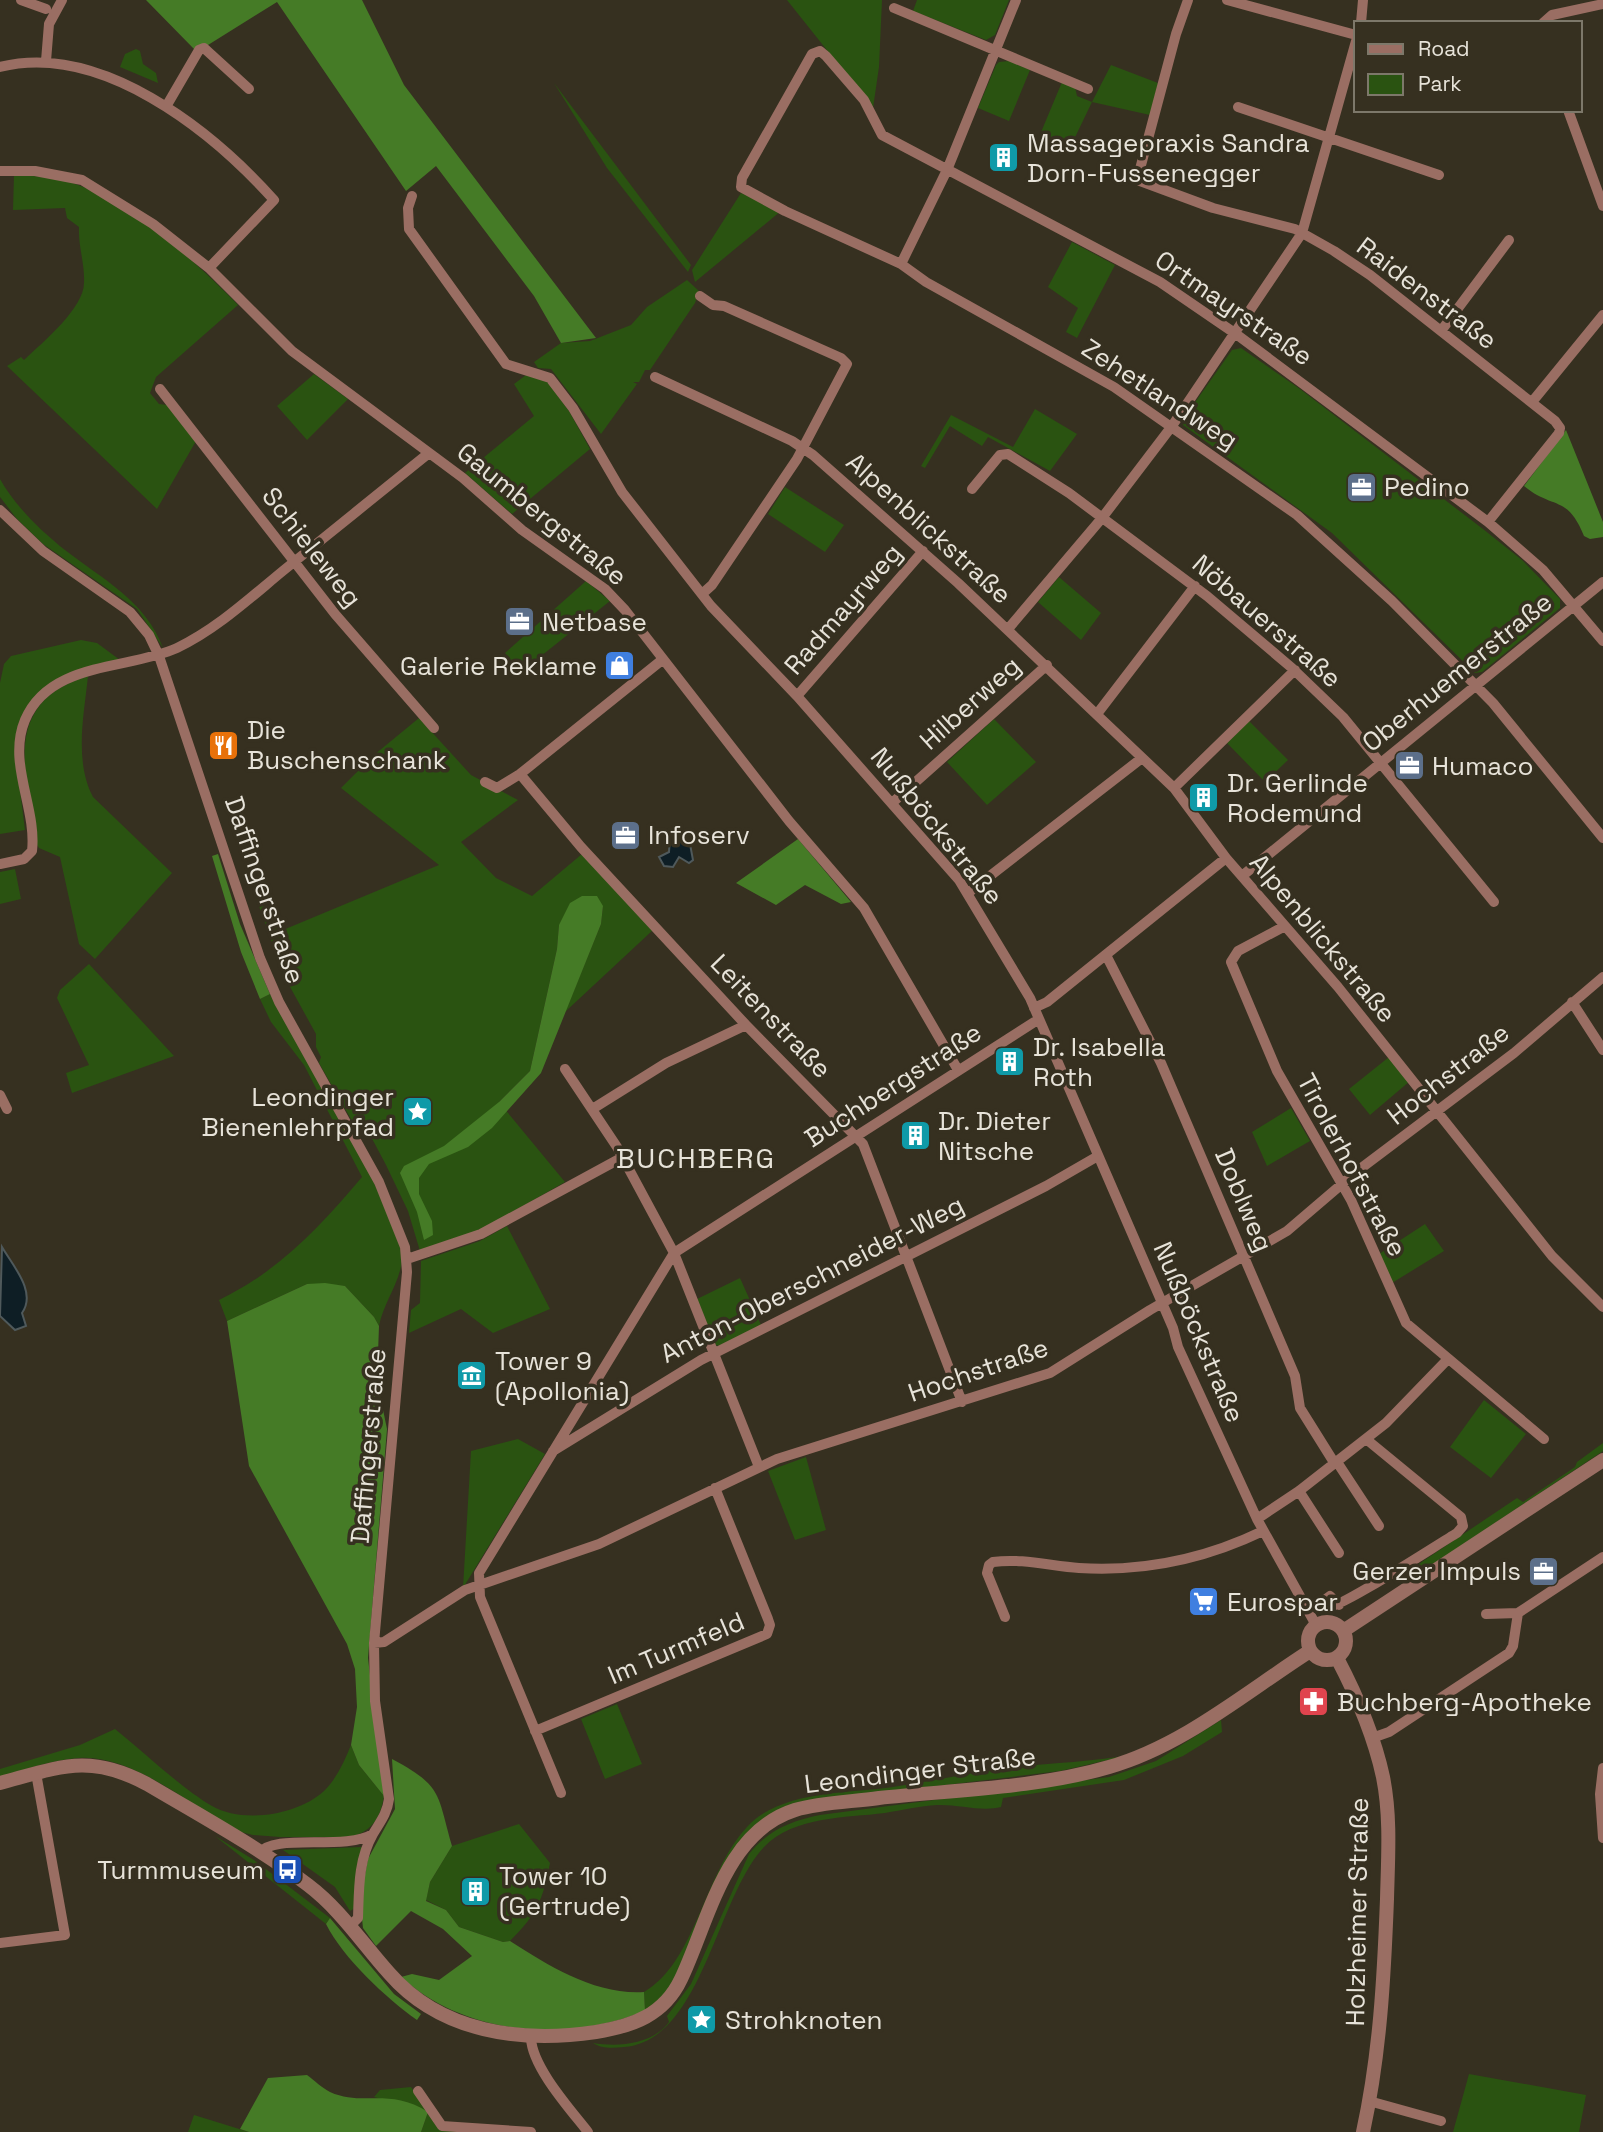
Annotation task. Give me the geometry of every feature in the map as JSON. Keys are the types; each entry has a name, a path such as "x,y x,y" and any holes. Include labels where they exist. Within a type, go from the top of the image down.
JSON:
{"street":[{"path":"21,0 46,9"},
{"path":"46,61 49,24 62,0"},
{"path":"901,264 947,170 1016,0"},
{"name":"Raidenstraße","path":"1188,0 1172,47 1140,170 1140,181 1213,208 1302,233 1370,275 1555,421 1560,431 1488,522"},
{"path":"1227,0 1354,34"},
{"path":"1361,21 1363,0"},
{"path":"1544,21 1552,15 1603,4"},
{"path":"894,8 1088,89"},
{"path":"167,105 199,50 204,48 249,89"},
{"path":"1008,629 1102,518 1172,426 1302,233 1354,48"},
{"name":"Ortmayrstraße","path":"820,51 864,100 882,135 1160,282 1236,334 1488,522 1543,569 1603,641"},
{"name":"Zehetlandweg","path":"820,51 812,54 742,178 741,187 785,211 901,264 920,278 1114,387 1257,485 1330,542 1475,684 1603,838"},
{"path":"0,67 46,61 111,80 167,105 231,155 274,200 209,268"},
{"path":"1238,107 1439,175"},
{"path":"1569,112 1603,206"},
{"name":"Gaumbergstraße","path":"0,171 35,170 82,180 138,214 209,268 292,351 429,453 522,530 605,589 789,821 863,908 958,1070"},
{"name":"Nußböckstraße","path":"412,196 408,208 409,229 498,353 510,367 537,372 550,378 573,408 622,492 702,594 797,696 968,893 1036,1014 1162,1304 1178,1347 1257,1519 1316,1625"},
{"path":"1441,331 1509,240"},
{"path":"700,296 713,305 724,306 841,358 847,364 802,447 712,585 702,594"},
{"path":"1532,402 1603,315"},
{"name":"Alpenblickstraße","path":"655,377 802,447 923,551 1047,665 1174,788 1226,858 1438,1111 1552,1256 1603,1307"},
{"name":"Schieleweg","path":"160,389 294,562 434,728"},
{"path":"0,864 24,859 32,849 20,765 20,740 25,720 34,705 52,687 69,678 159,656 202,633 429,453"},
{"name":"Nöbauerstraße","path":"972,489 1003,453 1043,475 1195,586 1294,670 1343,718 1494,902"},
{"name":"Daffingerstraße","path":"0,510 43,551 130,612 149,635 159,656 260,958 286,1014 379,1182 396,1219 407,1259 374,1643 375,1701 389,1799 383,1820 373,1834 360,1873 358,1918 350,1926"},
{"name":"Radmayrweg","path":"797,696 923,551"},
{"name":"Oberhuemerstraße","path":"1242,876 1603,582"},
{"path":"1097,714 1195,586"},
{"path":"485,782 497,788 520,774 662,660"},
{"name":"Hilberweg","path":"892,803 1047,665"},
{"path":"1174,788 1294,670"},
{"path":"968,893 1142,758"},
{"name":"Leitenstraße","path":"520,774 581,847 746,1025 863,1144 962,1402"},
{"path":"1036,1014 1047,1002 1226,858"},
{"name":"Tirolerhofstraße","path":"1285,926 1238,951 1232,958 1232,965 1277,1071 1343,1185 1406,1323 1544,1439"},
{"name":"Doblweg","path":"1106,955 1161,1063 1295,1376 1300,1408 1379,1527"},
{"name":"Hochstraße","path":"374,1643 384,1642 465,1590 599,1544 759,1467 1051,1373 1287,1231 1514,1053 1603,977"},
{"path":"1572,1002 1603,1050"},
{"name":"Buchbergstraße","path":"480,1584 479,1573 674,1253 958,1070 1036,1014"},
{"path":"594,1108 666,1063 746,1025"},
{"path":"565,1069 594,1108 674,1253 759,1467"},
{"path":"0,1095 7,1110"},
{"name":"Anton-Oberschneider-Weg","path":"552,1452 647,1391 714,1354 1098,1156"},
{"path":"407,1259 481,1234 622,1157"},
{"path":"1257,1519 1299,1491 1366,1439 1407,1403 1447,1360"},
{"path":"1339,1605 1463,1526 1461,1517 1366,1439"},
{"path":"1343,1631 1602,1463"},
{"name":"Im Turmfeld","path":"535,1731 767,1634 770,1625 768,1619 715,1488"},
{"path":"1299,1491 1339,1553"},
{"path":"1005,1617 987,1573 993,1562 1081,1568 1143,1566 1202,1556 1263,1531"},
{"path":"1486,1614 1518,1613 1603,1557"},
{"path":"480,1584 480,1597 561,1793"},
{"path":"1372,1738 1389,1732 1509,1653 1513,1646 1518,1613"},
{"path":"1331,1622 1343,1631 1346,1646 1337,1658 1322,1660 1310,1651 1308,1635 1316,1625 1331,1622"},
{"name":"Leondinger Straße","path":"0,1783 85,1764 118,1769 260,1853 320,1894 400,1985 425,2006 481,2029 531,2038 569,2036 630,2025 651,2015 666,2002 680,1982 733,1862 752,1835 771,1820 818,1805 1038,1780 1105,1769 1136,1759 1173,1741 1310,1651"},
{"name":"Holzheimer Straße","path":"1337,1658 1372,1738 1383,1778 1388,1825 1383,1994 1363,2132"},
{"path":"1603,1768 1600,1802 1603,1838"},
{"path":"0,1942 65,1935 36,1773"},
{"path":"260,1853 271,1844 351,1842 373,1834"},
{"path":"531,2038 532,2049 584,2131"},
{"path":"418,2091 442,2126 531,2132"},
{"path":"1369,2101 1441,2121"}],"green space":[{"path":"146,0 362,0 404,85 596,338 561,343 534,296 436,166 406,191 277,2 208,45 194,49"},
{"path":"787,0 882,0 879,67 873,108"},
{"path":"917,0 1009,0 995,35 986,40 913,11"},
{"path":"136,49 140,51 143,64 156,73 158,83 120,67 125,54"},
{"path":"1009,61 1030,70 1009,121 978,108 996,65"},
{"path":"1111,65 1158,83 1150,115 1092,102"},
{"path":"1062,82 1075,87 1077,96 1092,102 1067,154 1039,137"},
{"path":"554,83 691,265 688,272 607,168"},
{"path":"14,175 47,177 70,182 121,206 164,237 238,305 156,377 150,393 159,404 167,405 196,441 157,509 7,366 21,357 24,360 61,324 77,303 84,283 79,227 67,218 65,208 13,210"},
{"path":"741,193 781,211 695,282 692,270"},
{"path":"1072,242 1115,265 1077,338 1066,332 1078,308 1048,287"},
{"path":"687,280 699,291 695,303 650,370 645,370 639,382 633,382 637,384 601,434 551,369 538,368 534,362 561,343 590,341 631,325 647,307"},
{"path":"1241,348 1300,389 1522,560 1560,599 1560,608 1482,672 1475,673 1332,533 1183,425 1184,418 1232,350"},
{"path":"314,374 348,399 307,440 277,406"},
{"path":"526,375 547,381 569,411 590,449 512,514 465,473 534,416 514,384"},
{"path":"1035,409 1077,434 1050,471 988,437 982,446 950,426 925,468 921,466 951,415 1013,447"},
{"path":"1566,430 1603,522 1603,537 1590,539 1584,536 1572,514 1565,508 1524,486"},
{"path":"0,479 29,518 47,535 134,604 146,617 163,648 137,609 43,544 17,519 0,497"},
{"path":"785,487 844,525 825,552 768,514"},
{"path":"1059,577 1101,613 1081,640 1038,602"},
{"path":"586,581 610,601 521,672 505,653"},
{"path":"81,640 97,643 120,660 35,696 16,759 25,830 0,834 0,683 4,664 11,656"},
{"path":"88,676 82,738 87,783 93,797 172,873 95,959 79,944 60,857 39,848 36,843 25,766 25,743 30,722 41,704 60,688"},
{"path":"419,718 471,775 518,800 461,842 496,878 532,896 582,854 653,930 565,1012 601,924 603,906 559,925 557,949 530,1071 499,1102 565,1182 479,1231 420,1251 408,1211 368,1131 355,1126 319,1063 321,1057 316,1047 316,1034 284,976 255,895 283,930 439,865 341,788 374,755"},
{"path":"994,719 1036,762 987,805 947,762"},
{"path":"1249,721 1288,760 1265,782 1227,743"},
{"path":"798,839 851,902 841,904 805,885 776,905 736,883"},
{"path":"218,854 240,924 270,994 260,999 241,952 212,856"},
{"path":"15,869 21,899 0,904 0,872"},
{"path":"582,896 597,896 603,906 601,924 541,1073 492,1128 468,1147 429,1164 419,1178 419,1194 432,1221 433,1235 424,1240 417,1212 400,1173 404,1166 444,1146 499,1102 530,1071 557,949 559,925 570,903"},
{"path":"89,964 174,1056 72,1093 66,1073 89,1065 57,998 60,990"},
{"path":"270,994 368,1171 398,1240 402,1261 379,1326 345,1286 307,1284 227,1321 219,1300 280,1262 314,1230 362,1177 304,1065 271,1022 260,999"},
{"path":"1389,1057 1410,1081 1370,1115 1349,1089"},
{"path":"1291,1108 1310,1141 1267,1166 1252,1132"},
{"path":"1425,1224 1444,1251 1392,1283 1379,1254"},
{"path":"507,1226 550,1309 493,1333 461,1309 409,1333 411,1310 420,1303 421,1261 480,1241"},
{"path":"740,1278 761,1325 720,1346 716,1345 697,1299"},
{"path":"307,1284 345,1286 379,1326 377,1381 387,1429 368,1658 384,1796 359,1765 351,1745 357,1707 355,1669 347,1644 249,1466 227,1321"},
{"path":"1484,1400 1526,1434 1491,1478 1450,1447"},
{"path":"518,1439 545,1454 463,1588 471,1451"},
{"path":"1603,1443 1603,1451 1429,1567 1414,1576 1398,1578 1517,1498 1523,1502 1575,1467 1577,1462"},
{"path":"806,1457 826,1530 795,1540 768,1471"},
{"path":"617,1704 642,1764 605,1779 581,1719"},
{"path":"1221,1720 1222,1732 1183,1756 1124,1780 1003,1798 1001,1807 937,1805 821,1820 790,1829 764,1847 747,1870 690,1995 672,2020 665,2027 669,2022 667,2016 691,1984 749,1854 764,1839 781,1828 820,1815 1109,1777 1156,1761"},
{"path":"115,1729 200,1798 225,1812 239,1815 285,1811 313,1799 333,1781 351,1745 359,1765 384,1796 380,1811 371,1826 352,1837 253,1835 233,1830 139,1772 99,1759 59,1761 0,1777 0,1769 80,1745"},
{"path":"1130,1755 1060,1771 847,1797 770,1814 753,1827 734,1849 680,1969 666,1993 645,2011 644,1992 662,1978 676,1960 732,1846 747,1827 778,1806 815,1796 893,1787 1008,1768"},
{"path":"392,1759 421,1777 435,1793 452,1846 430,1882 426,1901 446,1910 459,1927 503,1942 510,1941 573,1977 608,1989 644,1992 645,2011 582,2027 550,2030 518,2028 486,2022 456,2012 427,1997 401,1977 412,1974 439,1980 472,1956 443,1929 411,1911 376,1946 363,1928 360,1900 368,1859 395,1809"},
{"path":"519,1824 550,1863 538,1906 510,1941 503,1942 459,1927 446,1910 426,1900 430,1882 452,1846"},
{"path":"215,1836 254,1860 330,1918 326,1924"},
{"path":"362,1847 355,1908 350,1911 335,1887 283,1850"},
{"path":"330,1918 394,1994 421,2014 417,2020 354,1964 326,1924"},
{"path":"658,2033 650,2039 624,2047 604,2047 593,2043 634,2043"},
{"path":"1469,2074 1586,2095 1579,2132 1453,2132"},
{"path":"307,2075 327,2090 342,2096 401,2100 428,2112 421,2132 249,2132 240,2129 268,2078"},
{"path":"411,2087 427,2112 374,2097 380,2090"},
{"path":"428,2113 435,2124 474,2132 421,2132"},
{"path":"194,2115 249,2132 188,2132"}],"water":[{"path":"679,833 690,844 693,860 689,863 679,857 673,867 664,866 659,857 669,852 670,836"},
{"path":"2,1247 22,1279 27,1296 22,1313 26,1326 15,1330 0,1316"}],"place":[{"name":"Massagepraxis Sandra Dorn-Fussenegger","path":"1004,158"},
{"name":"Pedino","path":"1361,487"},
{"name":"Netbase","path":"519,622"},
{"name":"Galerie Reklame","path":"620,666"},
{"name":"Die Buschenschank","path":"224,745"},
{"name":"Humaco","path":"1409,766"},
{"name":"Dr. Gerlinde Rodemund","path":"1204,798"},
{"name":"Infoserv","path":"625,835"},
{"name":"Dr. Isabella Roth","path":"1010,1062"},
{"name":"Leondinger Bienenlehrpfad","path":"417,1112"},
{"name":"Dr. Dieter Nitsche","path":"915,1136"},
{"name":"Tower 9 (Apollonia)","path":"472,1376"},
{"name":"Gerzer Impuls","path":"1544,1571"},
{"name":"Eurospar","path":"1204,1602"},
{"name":"Buchberg-Apotheke","path":"1314,1702"},
{"name":"Turmmuseum","path":"287,1870"},
{"name":"Tower 10 (Gertrude)","path":"476,1891"},
{"name":"Strohknoten","path":"702,2020"}],"district":[{"name":"BUCHBERG","path":"696,1158"}]}
